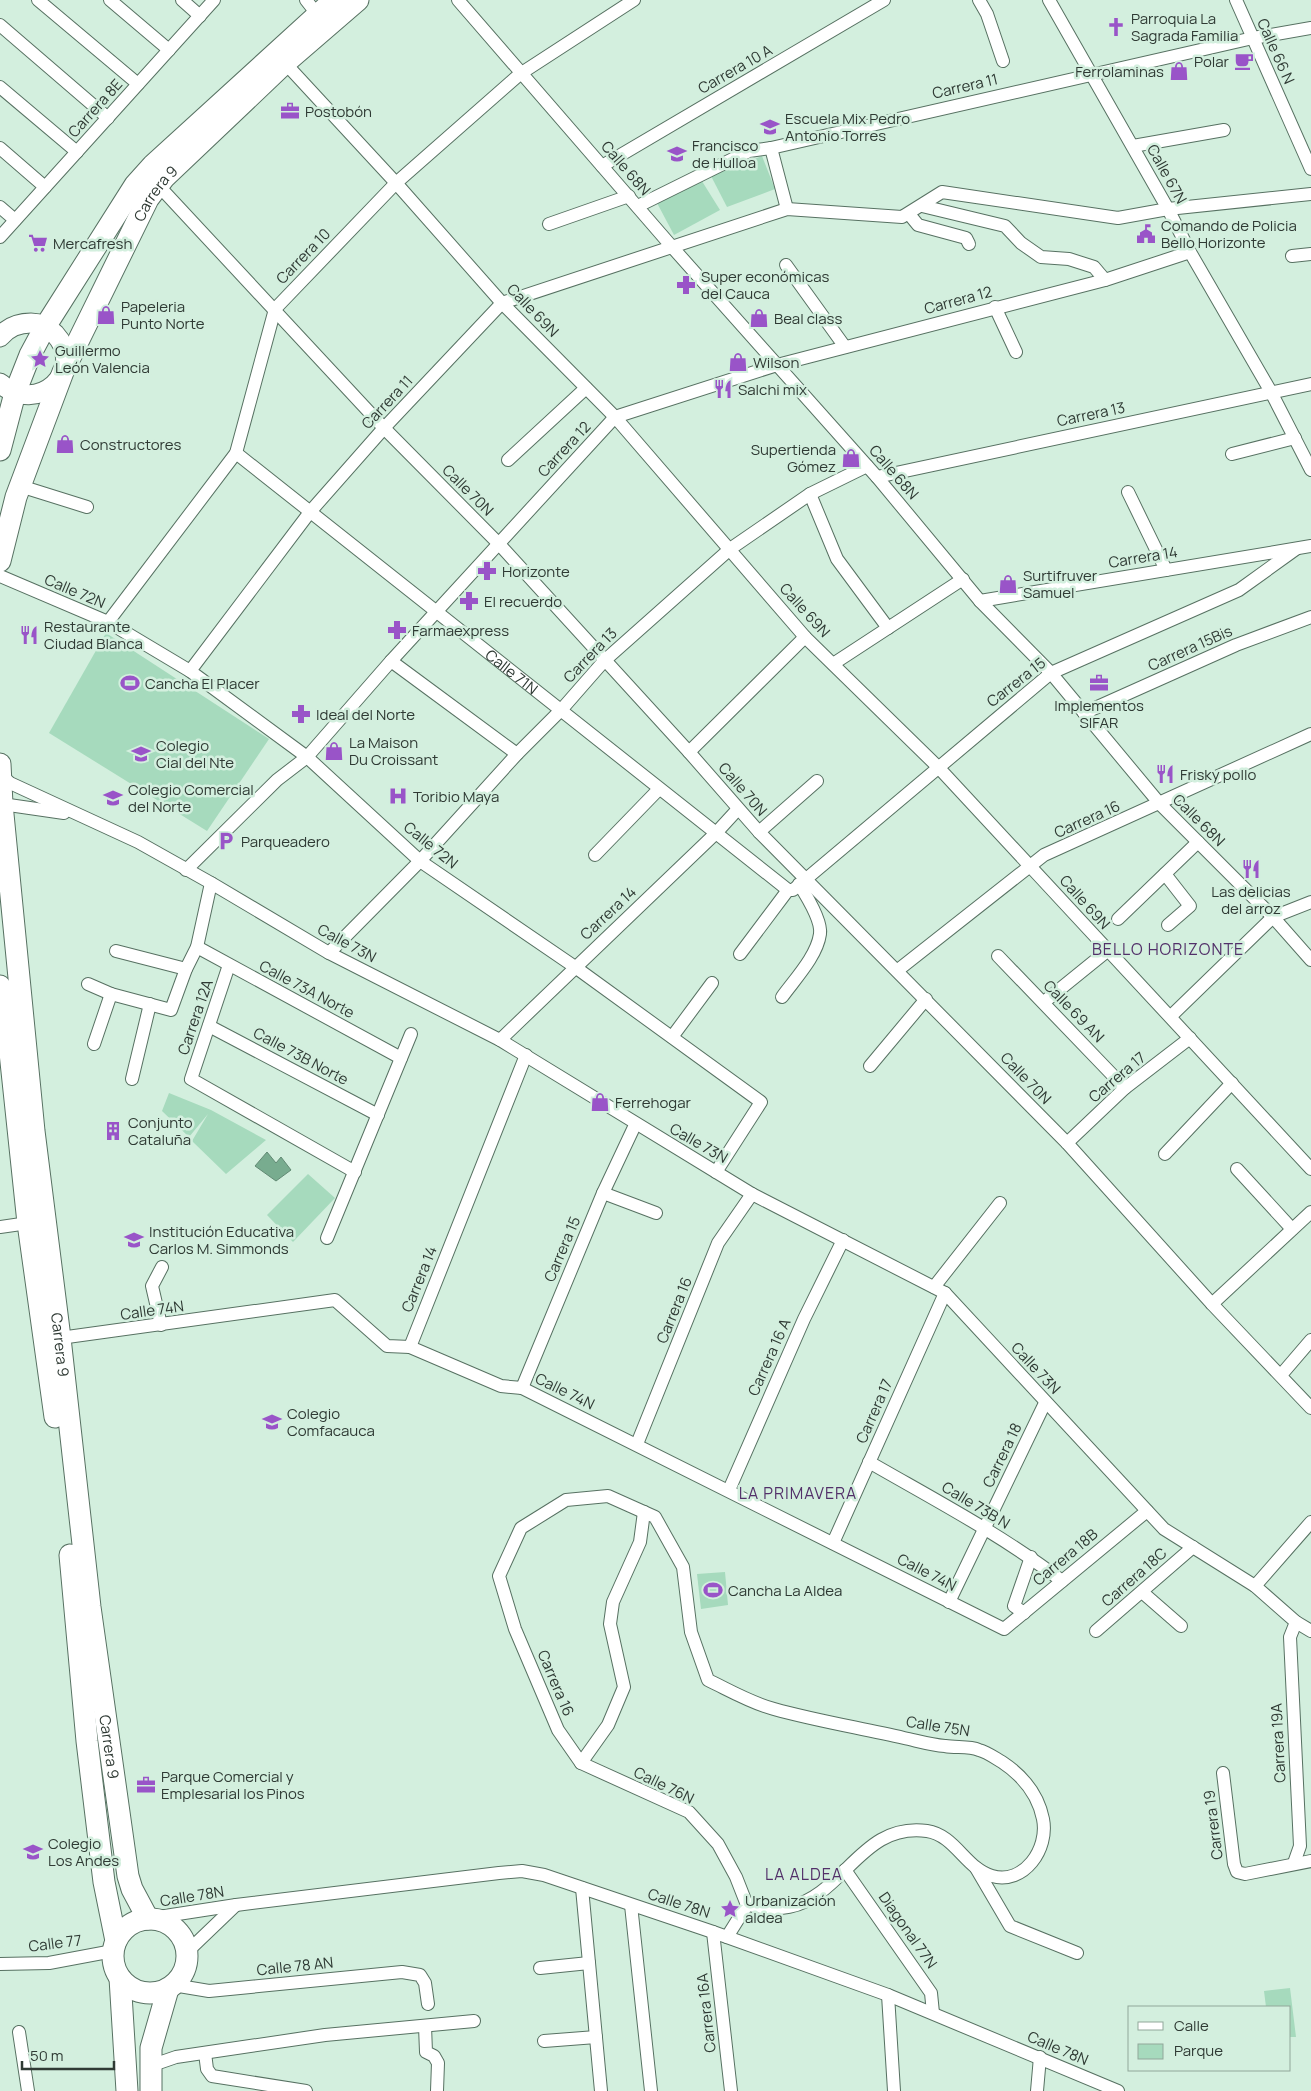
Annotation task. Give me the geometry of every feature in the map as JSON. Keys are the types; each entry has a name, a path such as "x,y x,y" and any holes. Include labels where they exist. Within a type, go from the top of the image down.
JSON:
{"main road":[{"name":"Carrera 9","path":"0,450 7,388 26,363 45,326 139,180 311,7 334,0"},
{"name":"Carrera 9","path":"0,561 20,486 63,372 148,199 158,185 285,63 358,0"},
{"name":"Carrera 9","path":"0,770 1,803 34,1131 60,1338 90,1607 128,1876 132,1889 150,1919"},
{"name":"Carrera 9","path":"0,986 5,1047 68,1529 88,1741 104,1882 115,1946"},
{"path":"151,2091 151,2048 170,1987 186,1968 188,1951 182,1935 169,1923 150,1919 135,1922 124,1930 115,1946 116,1970 120,1978 128,1986 147,1993 170,1987"},
{"path":"120,1978 127,2091"}],"street":[{"path":"38,0 138,84"},
{"path":"110,0 169,50"},
{"path":"182,0 200,16"},
{"name":"Carrera 8E","path":"0,237 214,0"},
{"name":"Calle 68N","path":"458,0 520,74 673,248 877,476 980,600 1051,673 1160,804 1273,917 1311,960"},
{"name":"Carrera 10","path":"108,622 236,453 275,309 396,183 520,74 634,0"},
{"name":"Carrera 10 A","path":"602,166 884,0"},
{"path":"979,0 987,14 1003,61"},
{"name":"Calle 67N","path":"1049,0 1271,392 1311,470"},
{"name":"Calle 66 N","path":"1236,0 1311,169"},
{"path":"0,25 108,118"},
{"name":"Carrera 11","path":"549,224 633,201 749,151 771,148 1253,38 1311,28"},
{"name":"Calle 69N","path":"285,63 396,183 502,303 615,417 804,637 938,767 1311,1169"},
{"path":"0,87 77,152"},
{"path":"1133,146 1224,130"},
{"path":"0,148 46,187"},
{"path":"771,148 787,209"},
{"name":"Calle 70N","path":"158,185 384,428 498,544 689,752 759,832 798,884 898,970 1067,1143 1212,1304 1311,1408"},
{"path":"673,248 787,209 902,217 942,192 1118,218 1168,209 1311,194"},
{"path":"922,206 1005,226 1031,251 1041,257 1069,259 1094,267 1105,280"},
{"path":"0,208 15,220"},
{"path":"909,214 918,225 966,238 969,244"},
{"name":"Carrera 11","path":"190,671 310,512 384,428 502,303 673,248"},
{"name":"Carrera 12","path":"186,870 278,780 307,757 437,611 615,417 777,365 1105,280 1190,252"},
{"path":"1292,256 1311,254"},
{"path":"786,265 845,347"},
{"path":"995,307 1016,352"},
{"path":"3,330 21,323 34,323 45,326 60,341 64,351 63,372 57,382 48,390 38,395 26,396 7,388"},
{"name":"Carrera 13","path":"877,476 1311,384"},
{"path":"508,460 586,388"},
{"path":"1232,454 1295,438"},
{"name":"Calle 71N","path":"236,453 562,709 716,833 798,884"},
{"name":"Carrera 13","path":"329,953 420,861 516,754 562,709 604,661 730,549 810,494 867,466"},
{"path":"20,486 86,507"},
{"path":"1128,492 1166,570"},
{"path":"810,494 837,559 888,628"},
{"name":"Carrera 14","path":"980,600 1311,546"},
{"name":"Carrera 15","path":"740,954 798,884 1051,673 1239,590 1296,548"},
{"name":"Calle 72N","path":"0,576 108,622 190,671 307,757 420,861 575,967 762,1102 716,1172"},
{"path":"832,664 963,579"},
{"name":"Carrera 15Bis","path":"1084,713 1236,645 1311,617"},
{"path":"689,752 804,637"},
{"path":"391,662 516,754"},
{"name":"Carrera 16","path":"898,970 1044,855 1311,734"},
{"name":"Calle 73N","path":"0,770 10,783 138,842 211,882 329,953 500,1040 635,1125 752,1194 939,1290 1164,1529 1255,1586 1296,1622 1311,1631"},
{"path":"759,832 817,780"},
{"path":"595,855 660,788"},
{"path":"1,803 84,816"},
{"name":"Carrera 14","path":"500,1040 716,833 738,809"},
{"path":"1118,920 1198,842"},
{"path":"1165,874 1190,906 1168,925"},
{"path":"88,984 111,994 171,1010 186,968 197,947 211,882"},
{"path":"782,997 814,949 820,932 811,903 798,884"},
{"path":"1171,1016 1273,917 1311,902"},
{"name":"Calle 73A Norte","path":"197,947 401,1058"},
{"path":"116,951 186,968"},
{"path":"1044,1002 1107,951"},
{"name":"Calle 69 AN","path":"998,956 1125,1088"},
{"name":"Carrera 12A","path":"229,965 191,1079 355,1172"},
{"path":"672,1037 712,984"},
{"path":"94,1044 111,994"},
{"path":"870,1066 926,999"},
{"path":"132,1079 150,1004"},
{"name":"Calle 73B Norte","path":"209,1026 378,1115"},
{"path":"328,1238 411,1034"},
{"name":"Carrera 17","path":"1067,1143 1125,1088 1190,1038"},
{"name":"Carrera 14","path":"410,1347 526,1055"},
{"path":"1165,1154 1232,1083"},
{"name":"Carrera 15","path":"522,1388 604,1193 635,1125"},
{"path":"1237,1169 1292,1229"},
{"path":"604,1193 656,1213"},
{"name":"Carrera 16","path":"637,1444 718,1243 752,1194"},
{"name":"Carrera 17","path":"833,1543 870,1462 939,1290 1000,1203"},
{"path":"1212,1304 1311,1212"},
{"path":"0,1227 28,1223"},
{"name":"Carrera 16 A","path":"729,1490 804,1319 844,1240"},
{"path":"160,1325 152,1286 162,1267"},
{"name":"Calle 74N","path":"60,1338 335,1300 387,1346 410,1347 501,1386 522,1388 1004,1629"},
{"path":"1281,1375 1311,1340"},
{"name":"Carrera 18","path":"949,1602 1045,1403"},
{"name":"Calle 73B N","path":"870,1462 984,1528 1031,1558 1062,1581"},
{"name":"Calle 75N","path":"522,1528 566,1500 608,1496 655,1516 683,1567 691,1632 708,1680 772,1709 943,1746 978,1749 1022,1776 1035,1794 1044,1820 1041,1843 1030,1867 1013,1877 992,1876 974,1866 951,1843 929,1832 908,1831 891,1834 877,1841 846,1870 806,1901 789,1907 770,1909 747,1905"},
{"name":"Carrera 18B","path":"1004,1629 1147,1510"},
{"path":"581,1763 608,1725 624,1688 610,1624 614,1602 640,1542 644,1512"},
{"path":"1255,1586 1307,1527"},
{"name":"Carrera 16","path":"522,1528 499,1576 515,1629 558,1730 581,1763"},
{"name":"Carrera 18C","path":"1096,1631 1193,1547"},
{"path":"1024,1613 1014,1606 1031,1558"},
{"path":"1142,1592 1181,1626"},
{"name":"Carrera 19A","path":"1294,1863 1300,1846 1290,1638 1296,1622"},
{"name":"Calle 76N","path":"581,1763 688,1812 718,1844 736,1878 747,1905"},
{"name":"Carrera 19","path":"1224,1773 1234,1864 1237,1872 1245,1874 1294,1863"},
{"path":"1294,1863 1311,1861"},
{"path":"974,1866 1010,1926 1077,1953"},
{"name":"Diagonal 77N","path":"846,1870 931,1993 933,2013"},
{"name":"Calle 78N","path":"150,1919 236,1905 522,1872 544,1875 713,1932 888,1995 1118,2091"},
{"path":"582,1888 602,2091"},
{"name":"Calle 78N","path":"188,1951 236,1905"},
{"path":"631,1905 651,2091"},
{"path":"727,1937 747,1905"},
{"name":"Carrera 16A","path":"713,1932 731,2091"},
{"name":"Calle 77","path":"0,1964 49,1963 115,1946"},
{"path":"540,1968 589,1963"},
{"name":"Calle 78 AN","path":"170,1987 209,1991 402,1972 420,1975 426,1983 428,2004"},
{"path":"888,1995 894,2091"},
{"path":"150,2066 176,2057 325,2035 474,2021"},
{"path":"425,2026 426,2052 434,2056 438,2063 437,2091"},
{"path":"19,2032 28,2091"},
{"path":"544,2041 596,2037"},
{"path":"206,2053 206,2069 212,2076 306,2091"},
{"path":"1037,2091 1040,2057"}],"green space":[{"path":"762,156 775,189 727,207 711,176"},
{"path":"700,178 720,210 674,235 657,203"},
{"name":"Cancha El Placer","path":"106,633 269,739 207,831 49,733"},
{"path":"169,1093 211,1110 266,1140 226,1174 192,1141 208,1114 189,1137 162,1111"},
{"path":"308,1174 335,1198 293,1242 267,1215"},
{"name":"Cancha La Aldea","path":"725,1572 728,1605 701,1609 697,1574"},
{"path":"1290,1988 1296,2037 1291,2037 1291,2006 1266,2006 1264,1991"}],"shaded area":[{"path":"267,1152 276,1163 281,1157 291,1170 276,1181 255,1166"}],"place":[{"name":"Parroquia La Sagrada Familia","path":"1116,27"},
{"name":"Polar","path":"1244,61"},
{"name":"Ferrolaminas","path":"1179,71"},
{"name":"Postobón","path":"290,111"},
{"name":"Escuela Mix Pedro Antonio Torres","path":"770,127"},
{"name":"Francisco de Hulloa","path":"677,154"},
{"name":"Comando de Policia Bello Horizonte","path":"1146,234"},
{"name":"Mercafresh","path":"38,243"},
{"name":"Super económicas del Cauca","path":"686,285"},
{"name":"Papeleria Punto Norte","path":"106,315"},
{"name":"Beal class","path":"759,318"},
{"name":"Guillermo León Valencia","path":"40,359"},
{"name":"Wilson","path":"738,362"},
{"name":"Salchi mix","path":"723,389"},
{"name":"Constructores","path":"65,444"},
{"name":"Supertienda Gómez","path":"851,458"},
{"name":"Horizonte","path":"487,571"},
{"name":"Surtifruver Samuel","path":"1008,584"},
{"name":"El recuerdo","path":"469,601"},
{"name":"Farmaexpress","path":"397,630"},
{"name":"Restaurante Ciudad Blanca","path":"29,635"},
{"name":"Cancha El Placer","path":"130,683"},
{"name":"Implementos SIFAR","path":"1099,683"},
{"name":"Ideal del Norte","path":"301,714"},
{"name":"La Maison Du Croissant","path":"334,751"},
{"name":"Colegio Cial del Nte","path":"141,754"},
{"name":"Frisky pollo","path":"1165,774"},
{"name":"Toribio Maya","path":"398,796"},
{"name":"Colegio Comercial del Norte","path":"113,798"},
{"name":"Parqueadero","path":"226,841"},
{"name":"Las delicias del arroz","path":"1251,869"},
{"name":"Ferrehogar","path":"600,1102"},
{"name":"Conjunto Cataluña","path":"113,1131"},
{"name":"Institución Educativa Carlos M. Simmonds","path":"134,1240"},
{"name":"Colegio Comfacauca","path":"272,1422"},
{"name":"Cancha La Aldea","path":"713,1590"},
{"name":"Parque Comercial y Emplesarial los Pinos","path":"146,1785"},
{"name":"Colegio Los Andes","path":"33,1852"},
{"name":"Urbanización aldea","path":"730,1909"}],"district":[{"name":"BELLO HORIZONTE","path":"1168,949"},
{"name":"LA PRIMAVERA","path":"798,1493"},
{"name":"LA ALDEA","path":"804,1874"}]}
